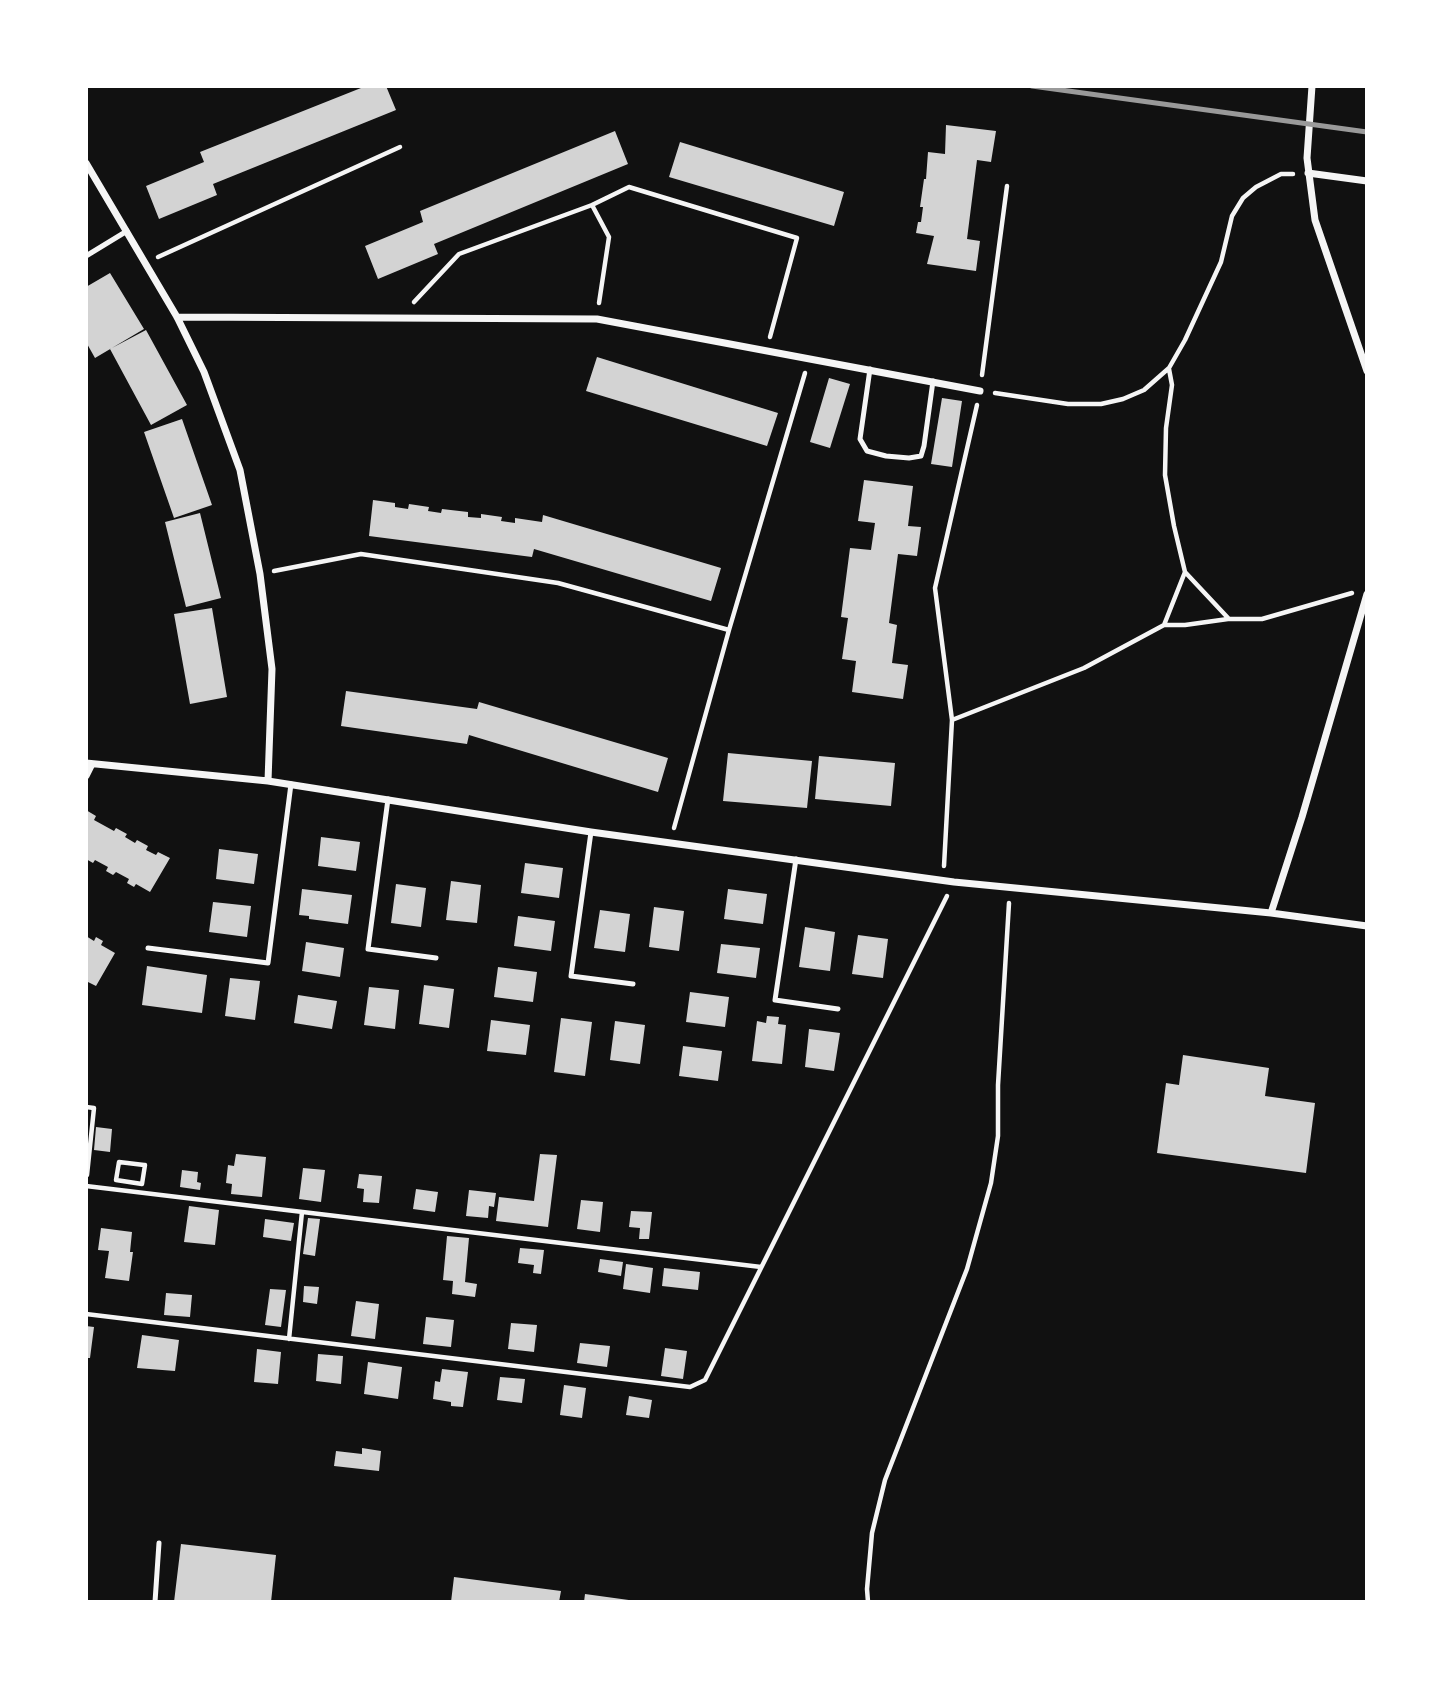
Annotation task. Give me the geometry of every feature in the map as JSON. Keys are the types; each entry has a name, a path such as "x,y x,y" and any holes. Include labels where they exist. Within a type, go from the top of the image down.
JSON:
{"street":[{"path":"1312,86 1308,173 1315,220 1367,371"},
{"path":"86,163 177,317 204,372 240,470 260,574 272,669 268,781"},
{"path":"1308,173 1367,181"},
{"path":"177,317 597,319 980,390"},
{"path":"1270,913 1302,817 1367,594"},
{"path":"86,776 89,764 268,781 591,832 943,881 1270,913 1367,926"}],"lane":[{"path":"86,256 127,231"},
{"path":"870,369 860,439 867,450 886,456 921,456 933,381"},
{"path":"148,948 268,963 291,784"},
{"path":"388,799 368,949 436,958"},
{"path":"591,832 571,976 633,984"},
{"path":"796,859 775,1000 838,1009"},
{"path":"155,1602 159,1543"}],"path":[{"path":"147,262 400,147"},
{"path":"980,390 1068,404 1101,404 1144,390 1169,368 1185,340 1221,261 1232,216 1243,198 1256,187 1280,174 1308,173"},
{"path":"943,881 952,720 935,588 980,390 1007,186"},
{"path":"399,318 459,254 592,205 629,187 797,238 767,349"},
{"path":"592,205 609,237 597,319"},
{"path":"670,843 729,630 810,357"},
{"path":"1169,368 1172,384 1166,428 1165,475 1174,526 1185,572 1229,619"},
{"path":"260,574 361,554 558,583 729,630"},
{"path":"1164,625 1185,572"},
{"path":"952,720 1084,668 1164,625 1262,619 1357,592"},
{"path":"86,1314 690,1387 705,1380 954,882"},
{"path":"868,1602 872,1533 885,1480 967,1269 991,1183 998,1136 998,1085 1010,888"},
{"path":"86,1107 94,1108 86,1175"},
{"path":"119,1162 144,1165 142,1184 116,1181 119,1162"},
{"path":"86,1185 761,1267"},
{"path":"289,1339 302,1212"}],"building":[{"path":"366,86 386,86 396,110 213,184 217,195 159,219 146,186 204,162 200,152"},
{"path":"946,125 996,131 991,162 977,160 967,239 980,241 976,271 927,264 934,236 916,233 918,222 921,222 923,207 920,207 928,152 945,154"},
{"path":"615,131 628,164 434,244 438,254 378,279 365,246 423,222 420,211"},
{"path":"680,142 844,192 834,226 669,177"},
{"path":"110,273 144,329 95,358 86,342 86,287"},
{"path":"146,330 187,405 151,425 110,349"},
{"path":"597,357 778,413 767,446 586,391"},
{"path":"829,378 850,384 830,448 810,442"},
{"path":"942,398 962,401 952,467 931,464"},
{"path":"182,419 212,505 174,518 144,432"},
{"path":"864,480 913,486 908,526 921,527 917,556 898,554 889,623 897,625 892,663 908,665 903,699 852,692 856,661 842,659 848,618 841,617 850,548 871,550 875,523 858,521"},
{"path":"373,500 395,503 395,507 408,509 409,504 429,507 428,511 441,513 442,509 468,512 468,517 481,518 481,514 502,517 501,521 515,523 515,518 542,522 543,515 721,568 711,601 534,549 532,557 369,536"},
{"path":"200,513 221,598 186,607 165,522"},
{"path":"212,608 227,697 190,704 174,614"},
{"path":"346,691 477,709 479,702 668,758 658,792 469,735 467,744 341,726"},
{"path":"728,753 812,761 807,808 723,801"},
{"path":"819,756 895,763 891,806 815,799"},
{"path":"86,810 96,816 94,820 114,831 116,828 127,834 125,837 135,843 137,840 148,846 146,850 170,858 150,892 136,884 134,887 127,883 129,879 116,872 113,875 106,871 108,867 95,860 93,863 86,859"},
{"path":"321,837 360,842 356,871 318,866"},
{"path":"219,849 258,854 254,884 216,879"},
{"path":"525,863 563,868 559,898 521,893"},
{"path":"451,881 481,885 477,923 446,920"},
{"path":"396,884 426,888 421,927 391,923"},
{"path":"302,889 352,895 348,924 309,919 309,916 299,915"},
{"path":"728,889 767,894 763,924 724,919"},
{"path":"213,902 251,906 247,937 209,932"},
{"path":"654,907 684,911 679,951 649,947"},
{"path":"600,910 630,914 625,952 594,948"},
{"path":"518,916 555,921 551,951 514,946"},
{"path":"805,927 835,932 830,971 799,967"},
{"path":"858,935 888,939 883,978 852,974"},
{"path":"86,936 94,941 96,937 103,941 101,945 115,953 96,986 86,981"},
{"path":"306,942 344,948 340,977 302,971"},
{"path":"721,944 760,948 756,978 717,973"},
{"path":"147,966 207,975 202,1013 142,1005"},
{"path":"498,967 537,972 533,1002 494,997"},
{"path":"230,978 260,981 255,1020 225,1016"},
{"path":"424,985 454,989 449,1028 419,1024"},
{"path":"369,987 399,990 395,1029 364,1025"},
{"path":"690,992 729,997 725,1027 686,1022"},
{"path":"298,995 337,1001 332,1029 294,1023"},
{"path":"767,1016 779,1017 778,1024 786,1025 782,1064 752,1061 757,1021 766,1023"},
{"path":"561,1018 592,1022 585,1076 554,1072"},
{"path":"491,1020 530,1025 526,1055 487,1051"},
{"path":"615,1021 645,1025 640,1064 610,1060"},
{"path":"809,1029 840,1033 834,1071 805,1067"},
{"path":"683,1046 722,1051 718,1081 679,1076"},
{"path":"1183,1055 1269,1068 1265,1096 1315,1103 1306,1173 1157,1153 1166,1083 1179,1085"},
{"path":"96,1127 112,1129 110,1152 94,1150"},
{"path":"236,1154 266,1157 262,1197 231,1194 232,1184 226,1183 228,1165 234,1166"},
{"path":"540,1154 557,1155 548,1227 496,1221 499,1197 534,1201"},
{"path":"303,1168 325,1170 321,1202 299,1199"},
{"path":"182,1170 198,1172 200,1190 180,1187"},
{"path":"359,1174 382,1176 379,1203 363,1202 364,1189 357,1188"},
{"path":"416,1189 438,1192 435,1212 413,1209"},
{"path":"469,1190 496,1193 494,1207 489,1206 488,1218 466,1216"},
{"path":"581,1200 603,1202 600,1232 577,1229"},
{"path":"189,1206 219,1210 215,1245 184,1242"},
{"path":"631,1211 652,1212 649,1239 639,1239 640,1228 629,1227"},
{"path":"308,1218 320,1219 315,1256 303,1254"},
{"path":"265,1219 294,1223 291,1241 263,1237"},
{"path":"101,1228 132,1232 130,1252 133,1252 129,1281 105,1278 109,1251 98,1250"},
{"path":"447,1236 469,1238 465,1282 477,1284 475,1297 452,1294 453,1281 443,1280"},
{"path":"520,1248 544,1250 541,1274 533,1273 534,1265 518,1263"},
{"path":"600,1259 623,1262 621,1276 598,1272"},
{"path":"626,1264 653,1268 650,1293 623,1289"},
{"path":"664,1268 700,1272 698,1290 662,1286"},
{"path":"304,1286 319,1287 317,1304 303,1302"},
{"path":"270,1289 286,1290 281,1327 265,1325"},
{"path":"166,1293 192,1295 190,1317 164,1315"},
{"path":"356,1301 379,1304 375,1339 351,1336"},
{"path":"426,1317 454,1320 451,1347 423,1344"},
{"path":"511,1323 537,1325 534,1352 508,1349"},
{"path":"86,1326 94,1327 90,1358 86,1358"},
{"path":"142,1335 179,1340 175,1371 137,1368"},
{"path":"580,1343 610,1346 607,1367 577,1363"},
{"path":"665,1348 687,1351 683,1379 661,1376"},
{"path":"257,1349 281,1352 278,1384 254,1382"},
{"path":"318,1354 343,1356 341,1384 316,1381"},
{"path":"368,1362 402,1367 398,1399 364,1394"},
{"path":"442,1369 468,1372 463,1407 451,1406 451,1402 433,1399 435,1381 440,1382"},
{"path":"500,1377 525,1379 522,1403 497,1400"},
{"path":"564,1385 586,1388 582,1418 560,1415"},
{"path":"629,1396 652,1400 649,1418 626,1415"},
{"path":"362,1448 381,1451 379,1471 334,1466 336,1451 362,1454"},
{"path":"181,1544 276,1555 271,1602 174,1602"},
{"path":"454,1577 561,1591 559,1602 451,1602"},
{"path":"585,1594 636,1601 636,1602 584,1602"}],"railway":[{"path":"1032,86 1367,132"}]}
